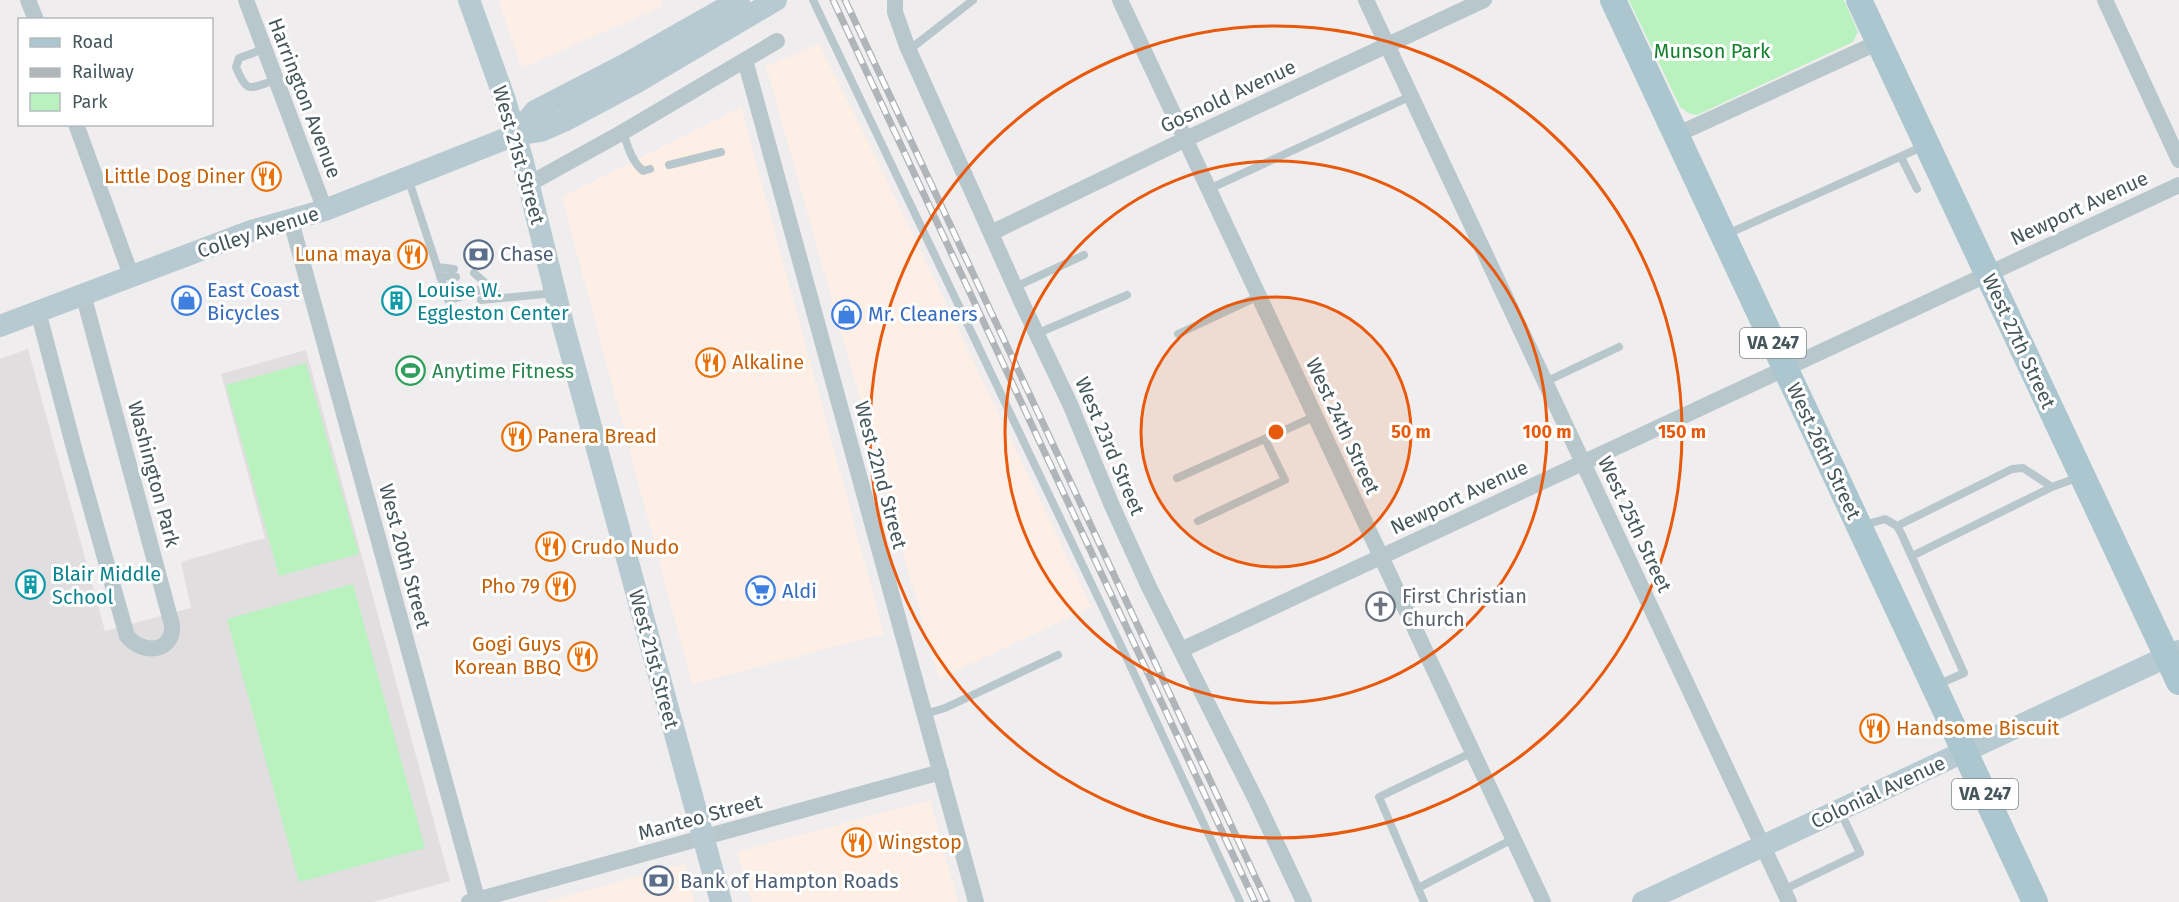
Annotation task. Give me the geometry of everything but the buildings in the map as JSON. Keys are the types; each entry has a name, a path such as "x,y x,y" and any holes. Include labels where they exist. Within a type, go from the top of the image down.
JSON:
{"main road":[{"name":"West 21st Street","path":"470,0 529,184 556,293 721,902"},
{"name":"Colley Avenue","path":"515,135 535,111 624,65 739,0"},
{"name":"Colley Avenue","path":"0,326 251,231 325,210 515,135 541,131 637,82 776,0"},
{"name":"West 26th Street","path":"1613,0 2036,902"},
{"name":"West 27th Street","path":"1859,0 2082,475 2173,654 2179,682"},
{"name":"Colonial Avenue","path":"1643,902 2173,654"}],"street":[{"path":"28,0 35,18"},
{"name":"Harrington Avenue","path":"246,0 325,210"},
{"name":"West 23rd Street","path":"895,0 895,12 909,50 1036,334 1070,404 1117,518 1304,902"},
{"name":"West 24th Street","path":"1120,0 1543,902"},
{"name":"West 25th Street","path":"1366,0 1786,896"},
{"name":"Gosnold Avenue","path":"991,233 1484,0"},
{"path":"2105,0 2179,160"},
{"path":"529,184 777,41"},
{"path":"1676,135 1879,42"},
{"name":"West 22nd Street","path":"745,60 976,902"},
{"path":"77,126 131,275"},
{"name":"Newport Avenue","path":"1181,650 2179,185"},
{"name":"West 20th Street","path":"291,221 475,901"},
{"name":"Washington Park","path":"38,311 127,636 134,645 142,648 158,648 170,637 172,626 83,294"},
{"name":"Manteo Street","path":"475,901 941,772"}],"lane":[{"path":"909,50 957,10 973,0"},
{"path":"815,4 1124,652 1240,902"},
{"path":"264,49 239,58 236,67 242,83 251,88 276,80"},
{"path":"1209,189 1411,96"},
{"path":"622,132 636,165 643,171 650,169"},
{"path":"1723,236 1927,145"},
{"path":"669,165 721,152"},
{"path":"1901,157 1917,189"},
{"path":"408,178 448,300 460,297"},
{"path":"1015,287 1084,255"},
{"path":"437,267 455,273 440,276"},
{"path":"475,277 502,297"},
{"path":"444,286 458,287"},
{"path":"478,291 502,297"},
{"path":"481,300 556,293"},
{"path":"1036,334 1127,295"},
{"path":"1178,334 1259,296"},
{"path":"1545,382 1619,347"},
{"path":"1177,478 1316,417"},
{"path":"1198,521 1286,480 1265,439"},
{"path":"1897,526 2012,469 2023,468 2052,487"},
{"path":"1912,556 2052,487 2082,475"},
{"path":"1859,527 1885,519 1897,526 1912,556 1964,673 1934,686"},
{"path":"925,714 945,708 1058,655"},
{"path":"1424,902 1379,797 1473,752"},
{"path":"1786,896 1860,854 1840,810"},
{"path":"1418,888 1513,839"}],"shaded area":[{"path":"498,0 661,0 663,6 522,68"},
{"path":"819,44 880,166 1091,607 939,679 766,66"},
{"path":"741,107 884,634 692,684 562,197"},
{"name":"Blair Middle School","path":"28,349 105,631 191,608 181,562 265,538 221,374 306,350 450,881 374,902 0,902 0,359"},
{"path":"930,800 958,902 752,902 737,852"},
{"name":"Bank of Hampton Roads","path":"685,863 694,902 546,902"}],"green space":[{"name":"Munson Park","path":"1629,0 1844,0 1858,32 1853,42 1697,115 1690,114 1680,107"},
{"path":"306,363 359,554 279,576 226,385"},
{"path":"353,584 425,848 299,882 227,619"}],"railway":[{"path":"833,0 1255,902"},
{"path":"845,0 1267,902"}],"place":[{"name":"Little Dog Diner","path":"266,176"},
{"name":"Luna maya","path":"413,254"},
{"name":"Chase","path":"479,254"},
{"name":"East Coast Bicycles","path":"186,301"},
{"name":"Louise W. Eggleston Center","path":"396,301"},
{"name":"Mr. Cleaners","path":"847,314"},
{"name":"Alkaline","path":"711,362"},
{"name":"Anytime Fitness","path":"411,371"},
{"name":"Panera Bread","path":"516,436"},
{"name":"Crudo Nudo","path":"550,547"},
{"name":"Blair Middle School","path":"31,585"},
{"name":"Pho 79","path":"561,586"},
{"name":"Aldi","path":"761,591"},
{"name":"First Christian Church","path":"1381,607"},
{"name":"Gogi Guys Korean BBQ","path":"582,656"},
{"name":"Handsome Biscuit","path":"1875,728"},
{"name":"Wingstop","path":"857,842"},
{"name":"Bank of Hampton Roads","path":"659,881"}]}
